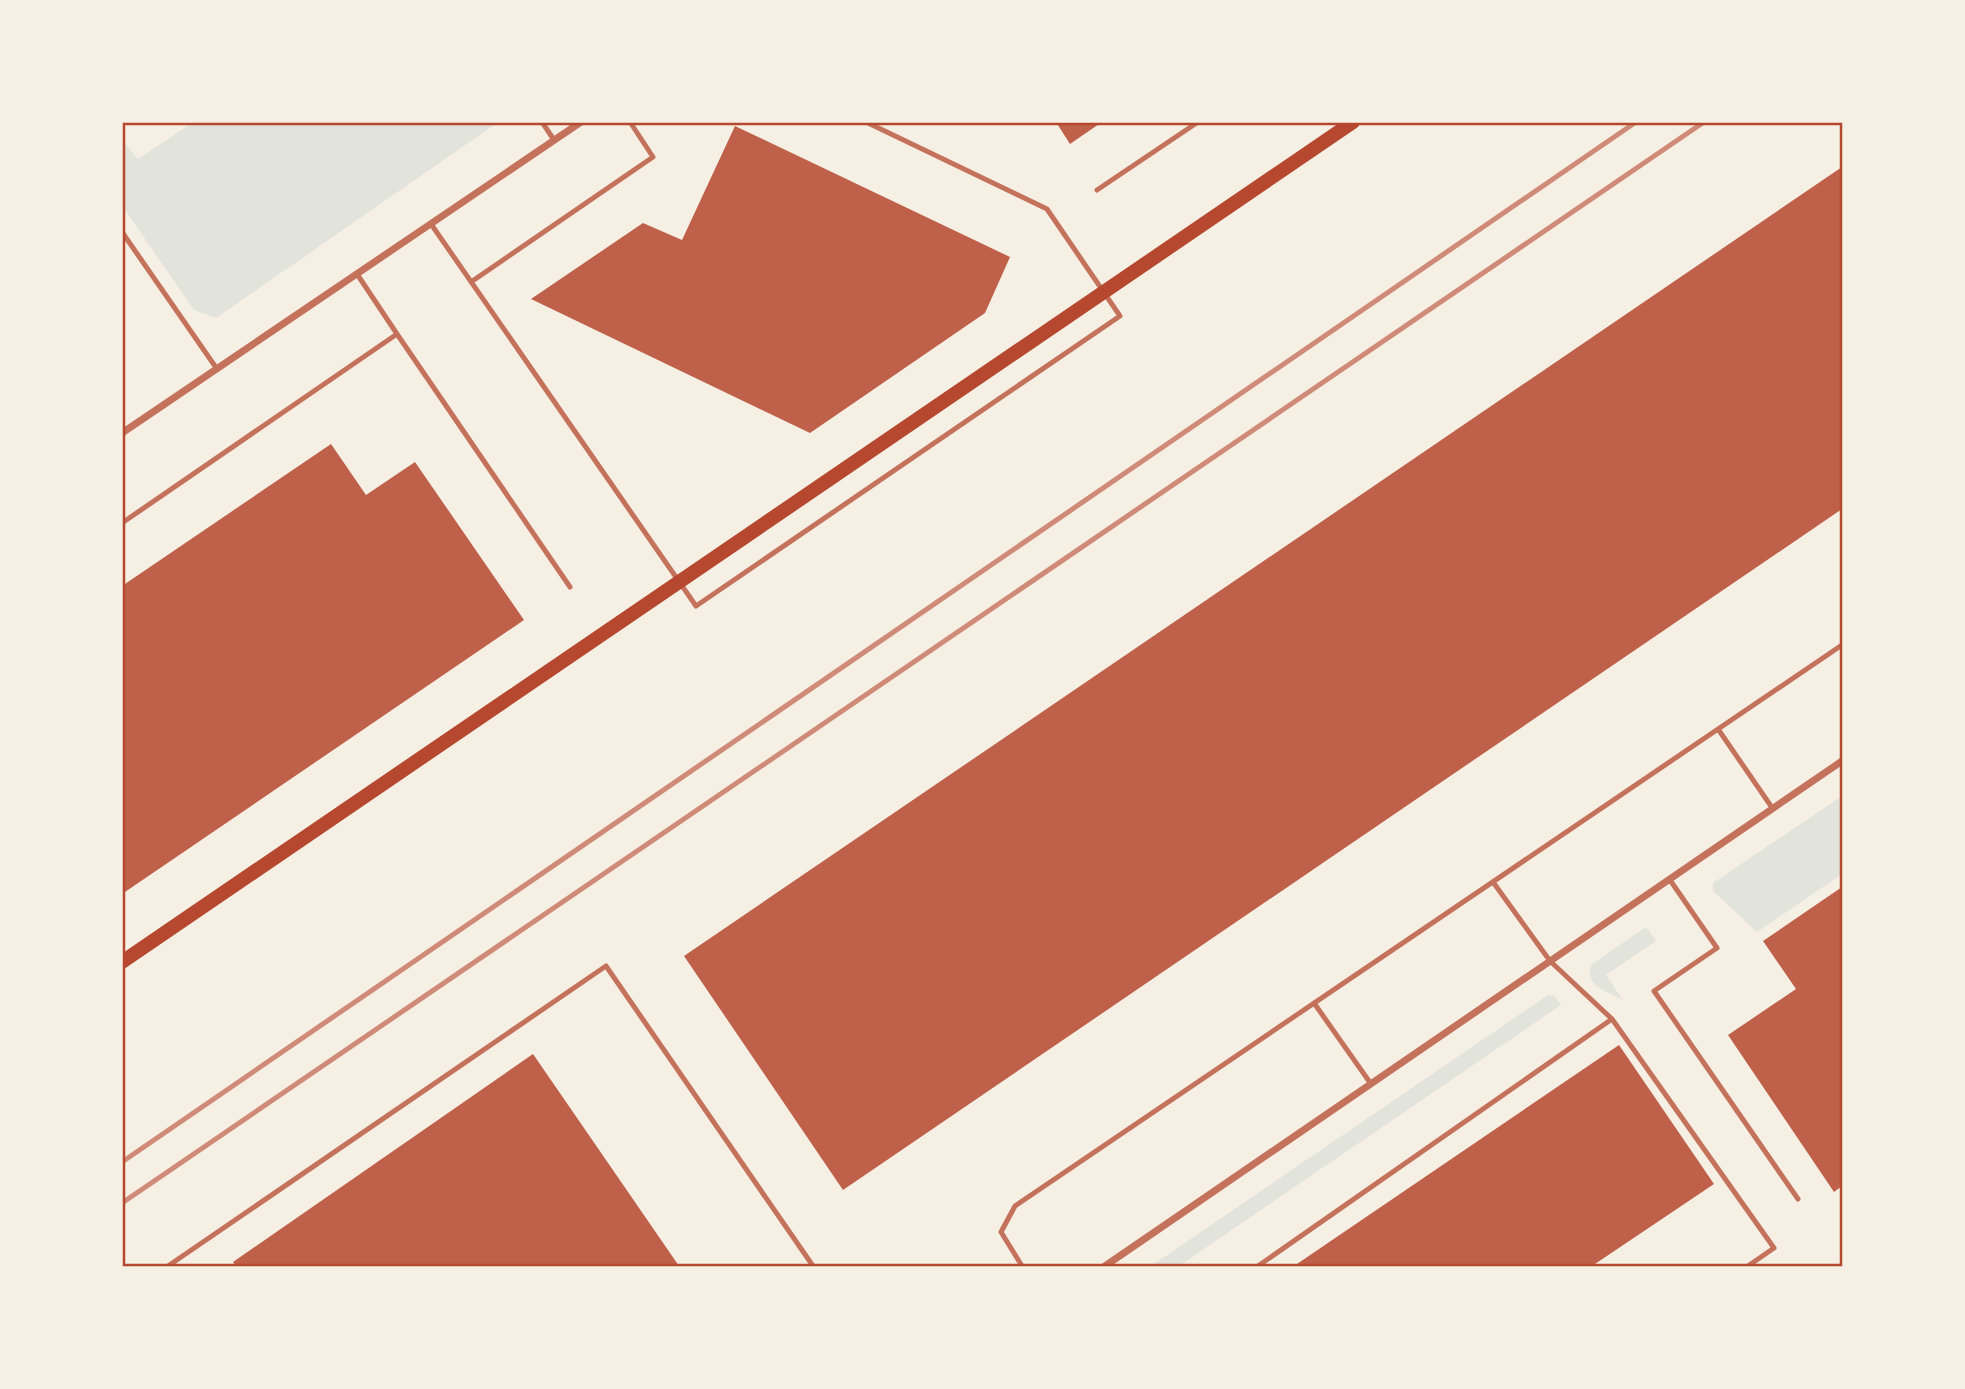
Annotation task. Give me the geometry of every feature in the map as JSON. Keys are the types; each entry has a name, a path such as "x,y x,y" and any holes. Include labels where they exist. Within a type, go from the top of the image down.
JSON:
{"main road":[{"path":"122,962 1353,122"}],"street":[{"path":"122,433 581,122"},
{"path":"1105,1266 1843,761"}],"lane":[{"path":"542,122 554,140"},
{"path":"471,282 653,157 630,122"},
{"path":"431,224 696,606 1120,316 1047,209 866,122"},
{"path":"1097,190 1198,122"},
{"path":"122,232 217,369"},
{"path":"357,274 570,587"},
{"path":"122,523 397,334"},
{"path":"1022,1266 1001,1232 1015,1206 1843,645"},
{"path":"1718,729 1773,809"},
{"path":"1670,880 1717,948 1654,991 1798,1199"},
{"path":"1493,881 1550,961 1612,1019 1774,1248 1748,1266"},
{"path":"172,1266 606,966 813,1266"},
{"path":"1314,1003 1371,1084"},
{"path":"1258,1266 1612,1019"}],"shaded area":[{"path":"193,122 497,123 216,318 194,310 123,207 123,141 138,159"},
{"path":"1842,796 1842,874 1757,932 1713,891 1713,883"},
{"path":"1646,927 1656,941 1606,975 1623,1000 1593,983 1590,971 1592,964"},
{"path":"1548,995 1554,996 1561,1005 1179,1266 1151,1266"}],"building":[{"path":"1056,122 1102,122 1070,144"},
{"path":"735,126 1010,257 985,313 810,433 531,299 643,223 682,240"},
{"path":"1842,167 1842,509 843,1190 684,956"},
{"path":"331,444 366,495 415,462 524,620 122,894 122,586"},
{"path":"1842,887 1842,1186 1834,1192 1728,1035 1796,989 1763,941"},
{"path":"1619,1045 1714,1184 1592,1266 1294,1266"},
{"path":"533,1054 679,1266 236,1266 233,1262"}],"railway":[{"path":"122,1162 1636,122"},
{"path":"122,1203 1704,122"}]}
